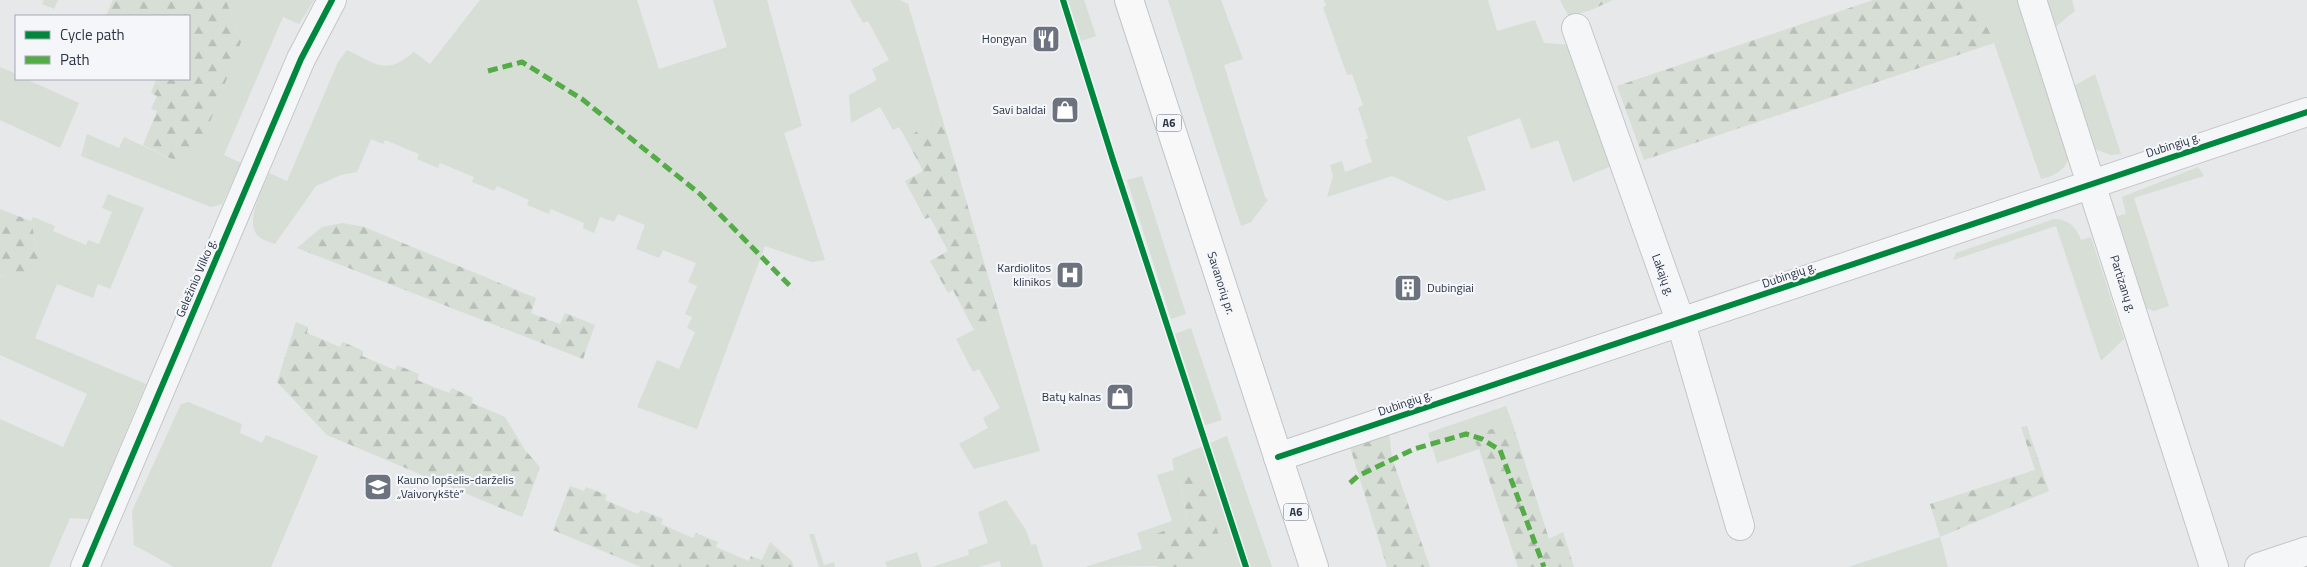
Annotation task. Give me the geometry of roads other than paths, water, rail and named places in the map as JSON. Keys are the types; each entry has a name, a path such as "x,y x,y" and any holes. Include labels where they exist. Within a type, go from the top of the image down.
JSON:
{"main road":[{"name":"Savanorių pr.","path":"1129,0 1314,567"}],"street":[{"name":"Geležinio Vilko g.","path":"85,567 301,59 332,0"},
{"name":"Partizanų g.","path":"2032,0 2214,567"},
{"name":"Lakajų g.","path":"1576,28 1681,323 1740,526"},
{"name":"Dubingių g.","path":"1278,457 2307,112"},
{"path":"2259,567 2307,551"}],"place":[{"name":"Hongyan","path":"1046,39"},
{"name":"Savi baldai","path":"1065,110"},
{"name":"Kardiolitos klinikos","path":"1070,275"},
{"name":"Dubingiai","path":"1408,288"},
{"name":"Batų kalnas","path":"1120,397"},
{"name":"Kauno lopšelis-darželis „Vaivorykštė“","path":"378,487"}]}
